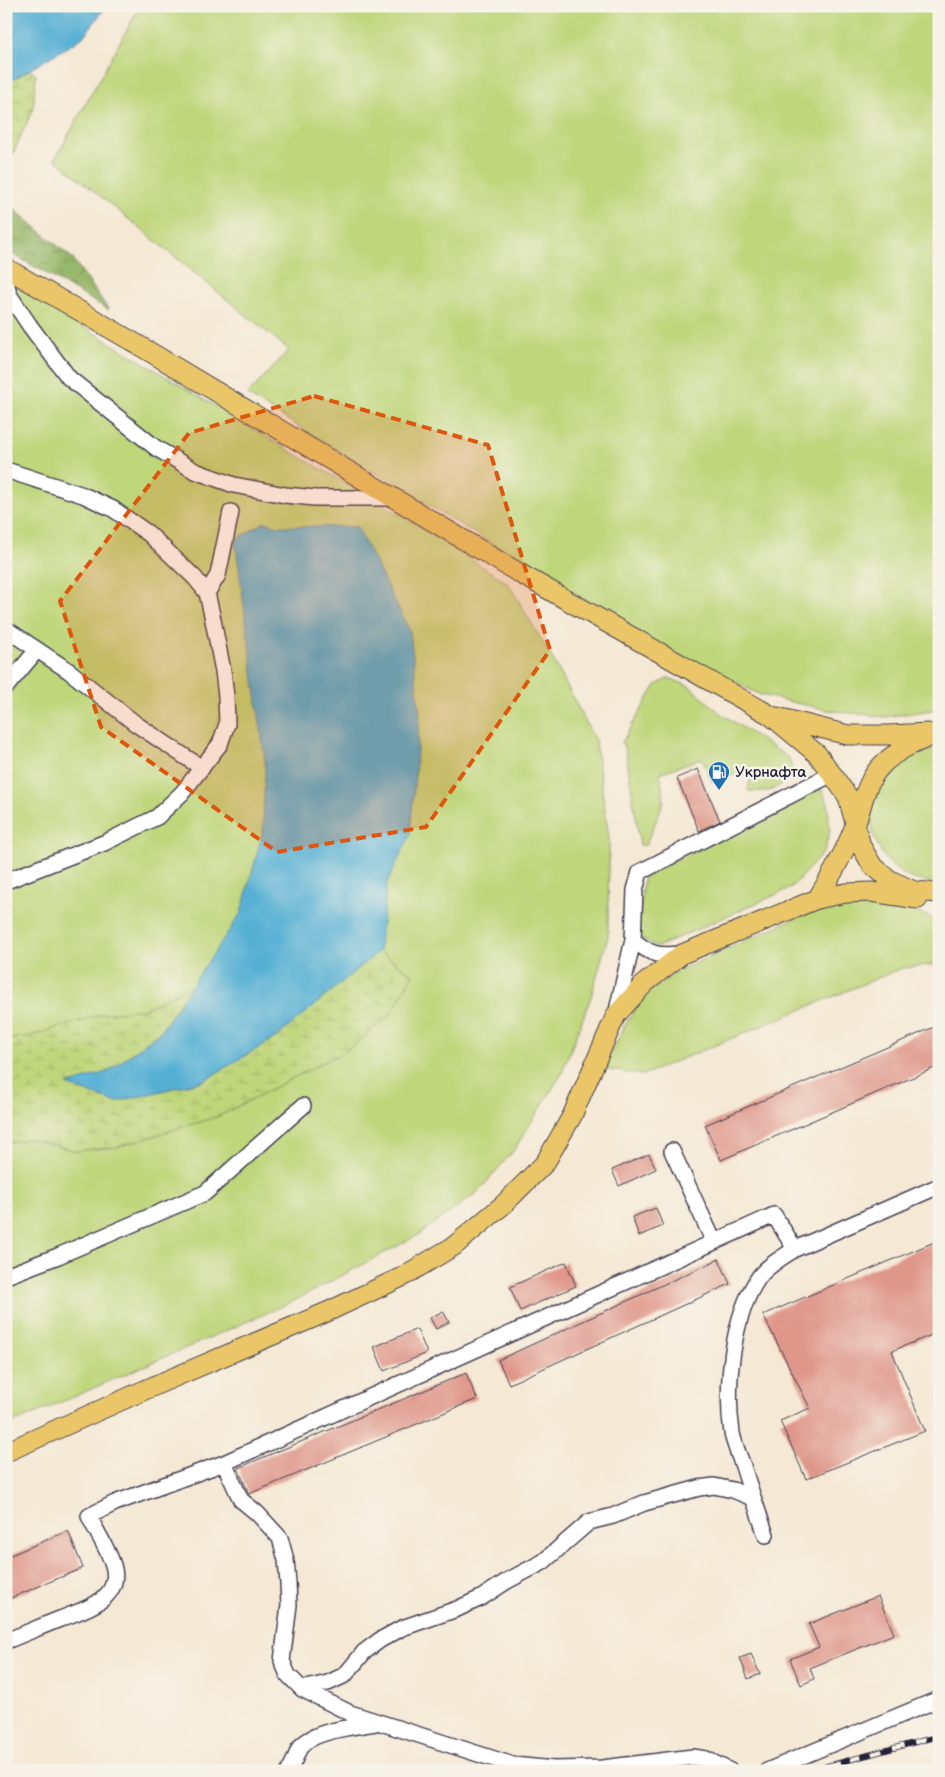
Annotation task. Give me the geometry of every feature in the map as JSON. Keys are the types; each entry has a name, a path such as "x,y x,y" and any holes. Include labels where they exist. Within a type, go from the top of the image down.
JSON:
{"main road":[{"path":"6,268 519,573 770,716 817,754 848,797 861,846 872,865 890,880 914,891 939,898"},
{"path":"770,716 848,735 939,732"},
{"path":"817,899 840,862 855,825 864,791 881,765 905,748 939,732"},
{"path":"6,1452 327,1312 402,1277 454,1246 503,1206 545,1163 572,1116 616,1015 645,983 682,954 817,899 846,893 871,892 918,900 939,898"}],"lane":[{"path":"6,283 10,296 69,378 156,448 195,471 234,485 285,495 315,498 392,498"},
{"path":"6,470 83,495 113,509 150,534 195,578 207,593 223,671 227,724 220,744 202,768 182,793 156,817 104,843 6,881"},
{"path":"207,593 218,575 231,512"},
{"path":"6,629 69,672 136,724 202,768"},
{"path":"6,687 37,650"},
{"path":"616,1015 633,940 635,890 640,872 832,774"},
{"path":"633,940 647,952 660,956 682,954"},
{"path":"6,1276 205,1193 303,1106"},
{"path":"672,1151 714,1242"},
{"path":"766,1535 732,1434 730,1398 735,1341 740,1315 748,1296 760,1276 774,1263 795,1249 939,1186"},
{"path":"6,1641 61,1618 84,1611 104,1599 114,1585 114,1569 89,1516 115,1503 224,1463 774,1215 795,1249"},
{"path":"224,1463 241,1500 257,1513 280,1538 286,1560 289,1605 282,1661 288,1675 302,1690 350,1713 513,1765 554,1769 602,1768 693,1757 706,1759 730,1771"},
{"path":"302,1690 328,1683 345,1675 364,1652 380,1640 402,1628 449,1612 481,1598 507,1580 543,1562 590,1522 613,1516 644,1503 699,1488 714,1486 733,1490 753,1498"},
{"path":"767,1771 939,1699"},
{"path":"289,1771 300,1748 311,1738 327,1732 380,1722"}],"highlighted area":[{"path":"314,396 488,445 550,650 426,827 277,852 101,727 60,601 189,433"}],"green space":[{"path":"140,6 939,6 939,709 885,717 827,710 761,695 656,643 247,395 289,350 55,159"},
{"path":"6,58 36,74 33,109 12,156 6,154"},
{"path":"6,205 14,209 72,258 109,310 6,250"},
{"path":"6,280 290,451 406,518 508,583 555,663 595,740 609,838 608,936 591,997 561,1075 514,1150 478,1192 420,1234 292,1302 6,1426"},
{"path":"669,678 689,686 720,713 789,758 792,769 779,786 763,791 748,791 750,777 718,774 716,782 711,781 702,758 660,773 664,801 646,845 640,845 626,753 622,742 656,685"},
{"path":"939,747 939,880 921,881 904,875 891,864 880,850 873,833 871,816 873,798 880,782 892,770 907,760"},
{"path":"821,788 828,803 830,831 824,852 791,888 657,947 638,937 644,876"},
{"path":"867,897 939,920 939,964 902,968 643,1075 602,1069 634,1009 644,996 674,973 786,922 848,898"},
{"path":"379,951 413,975 390,1015 346,1051 219,1116 117,1147 76,1151 30,1139 6,1143 6,1040 34,1035 103,1014 144,1009 191,986 161,1031 109,1071 68,1085 115,1102 203,1081 278,1036"}],"water":[{"path":"6,6 107,6 82,38 6,84"},
{"path":"265,522 278,526 357,527 410,631 420,715 410,835 387,883 379,951 278,1036 203,1081 115,1102 67,1085 109,1071 161,1031 241,913 263,831 265,761 235,540"}],"building":[{"path":"698,769 720,821 699,831 677,778"},
{"path":"939,1025 939,1066 721,1160 705,1125"},
{"path":"649,1154 656,1169 619,1186 612,1170"},
{"path":"656,1208 663,1226 639,1236 632,1217"},
{"path":"939,1240 939,1332 892,1351 925,1431 806,1479 780,1421 810,1408 763,1315"},
{"path":"719,1259 730,1284 509,1384 498,1360"},
{"path":"566,1262 576,1286 520,1311 510,1287"},
{"path":"443,1311 449,1322 436,1329 430,1318"},
{"path":"417,1329 427,1353 384,1371 374,1347"},
{"path":"466,1373 477,1399 249,1494 238,1468"},
{"path":"68,1531 83,1568 6,1600 6,1557"},
{"path":"878,1596 894,1634 810,1668 814,1679 801,1685 790,1659 819,1647 809,1624"},
{"path":"751,1654 760,1674 748,1679 740,1658"}],"railway":[{"path":"808,1771 939,1736"}],"place":[{"name":"Укрнафта","path":"719,791"}]}
